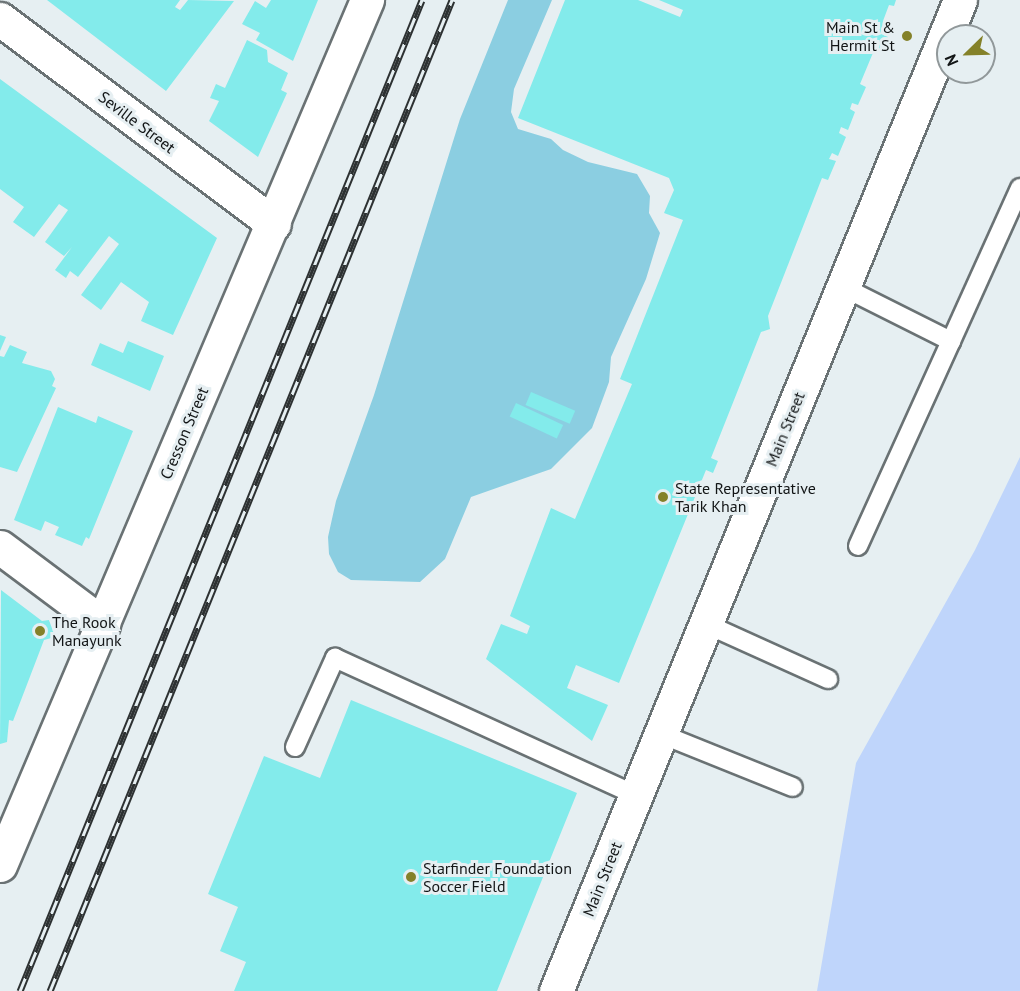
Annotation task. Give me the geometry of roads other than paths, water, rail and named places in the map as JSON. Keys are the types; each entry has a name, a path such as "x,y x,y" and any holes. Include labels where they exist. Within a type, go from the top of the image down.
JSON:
{"street":[{"name":"Cresson Street","path":"0,865 274,224 367,0"},
{"name":"Main Street","path":"556,991 960,0"},
{"name":"Seville Street","path":"0,19 274,224"},
{"path":"0,547 103,624"}],"lane":[{"path":"858,546 1020,188"},
{"path":"843,287 951,341"},
{"path":"706,624 828,679"},
{"path":"295,747 335,658 635,795"},
{"path":"661,734 793,787"}],"railway":[{"path":"20,991 422,0"},
{"path":"50,991 452,0"}],"place":[{"name":"Main St & Hermit St","path":"907,36"},
{"name":"State Representative Tarik Khan","path":"663,497"},
{"name":"The Rook Manayunk","path":"40,631"},
{"name":"Starfinder Foundation Soccer Field","path":"411,877"}]}
